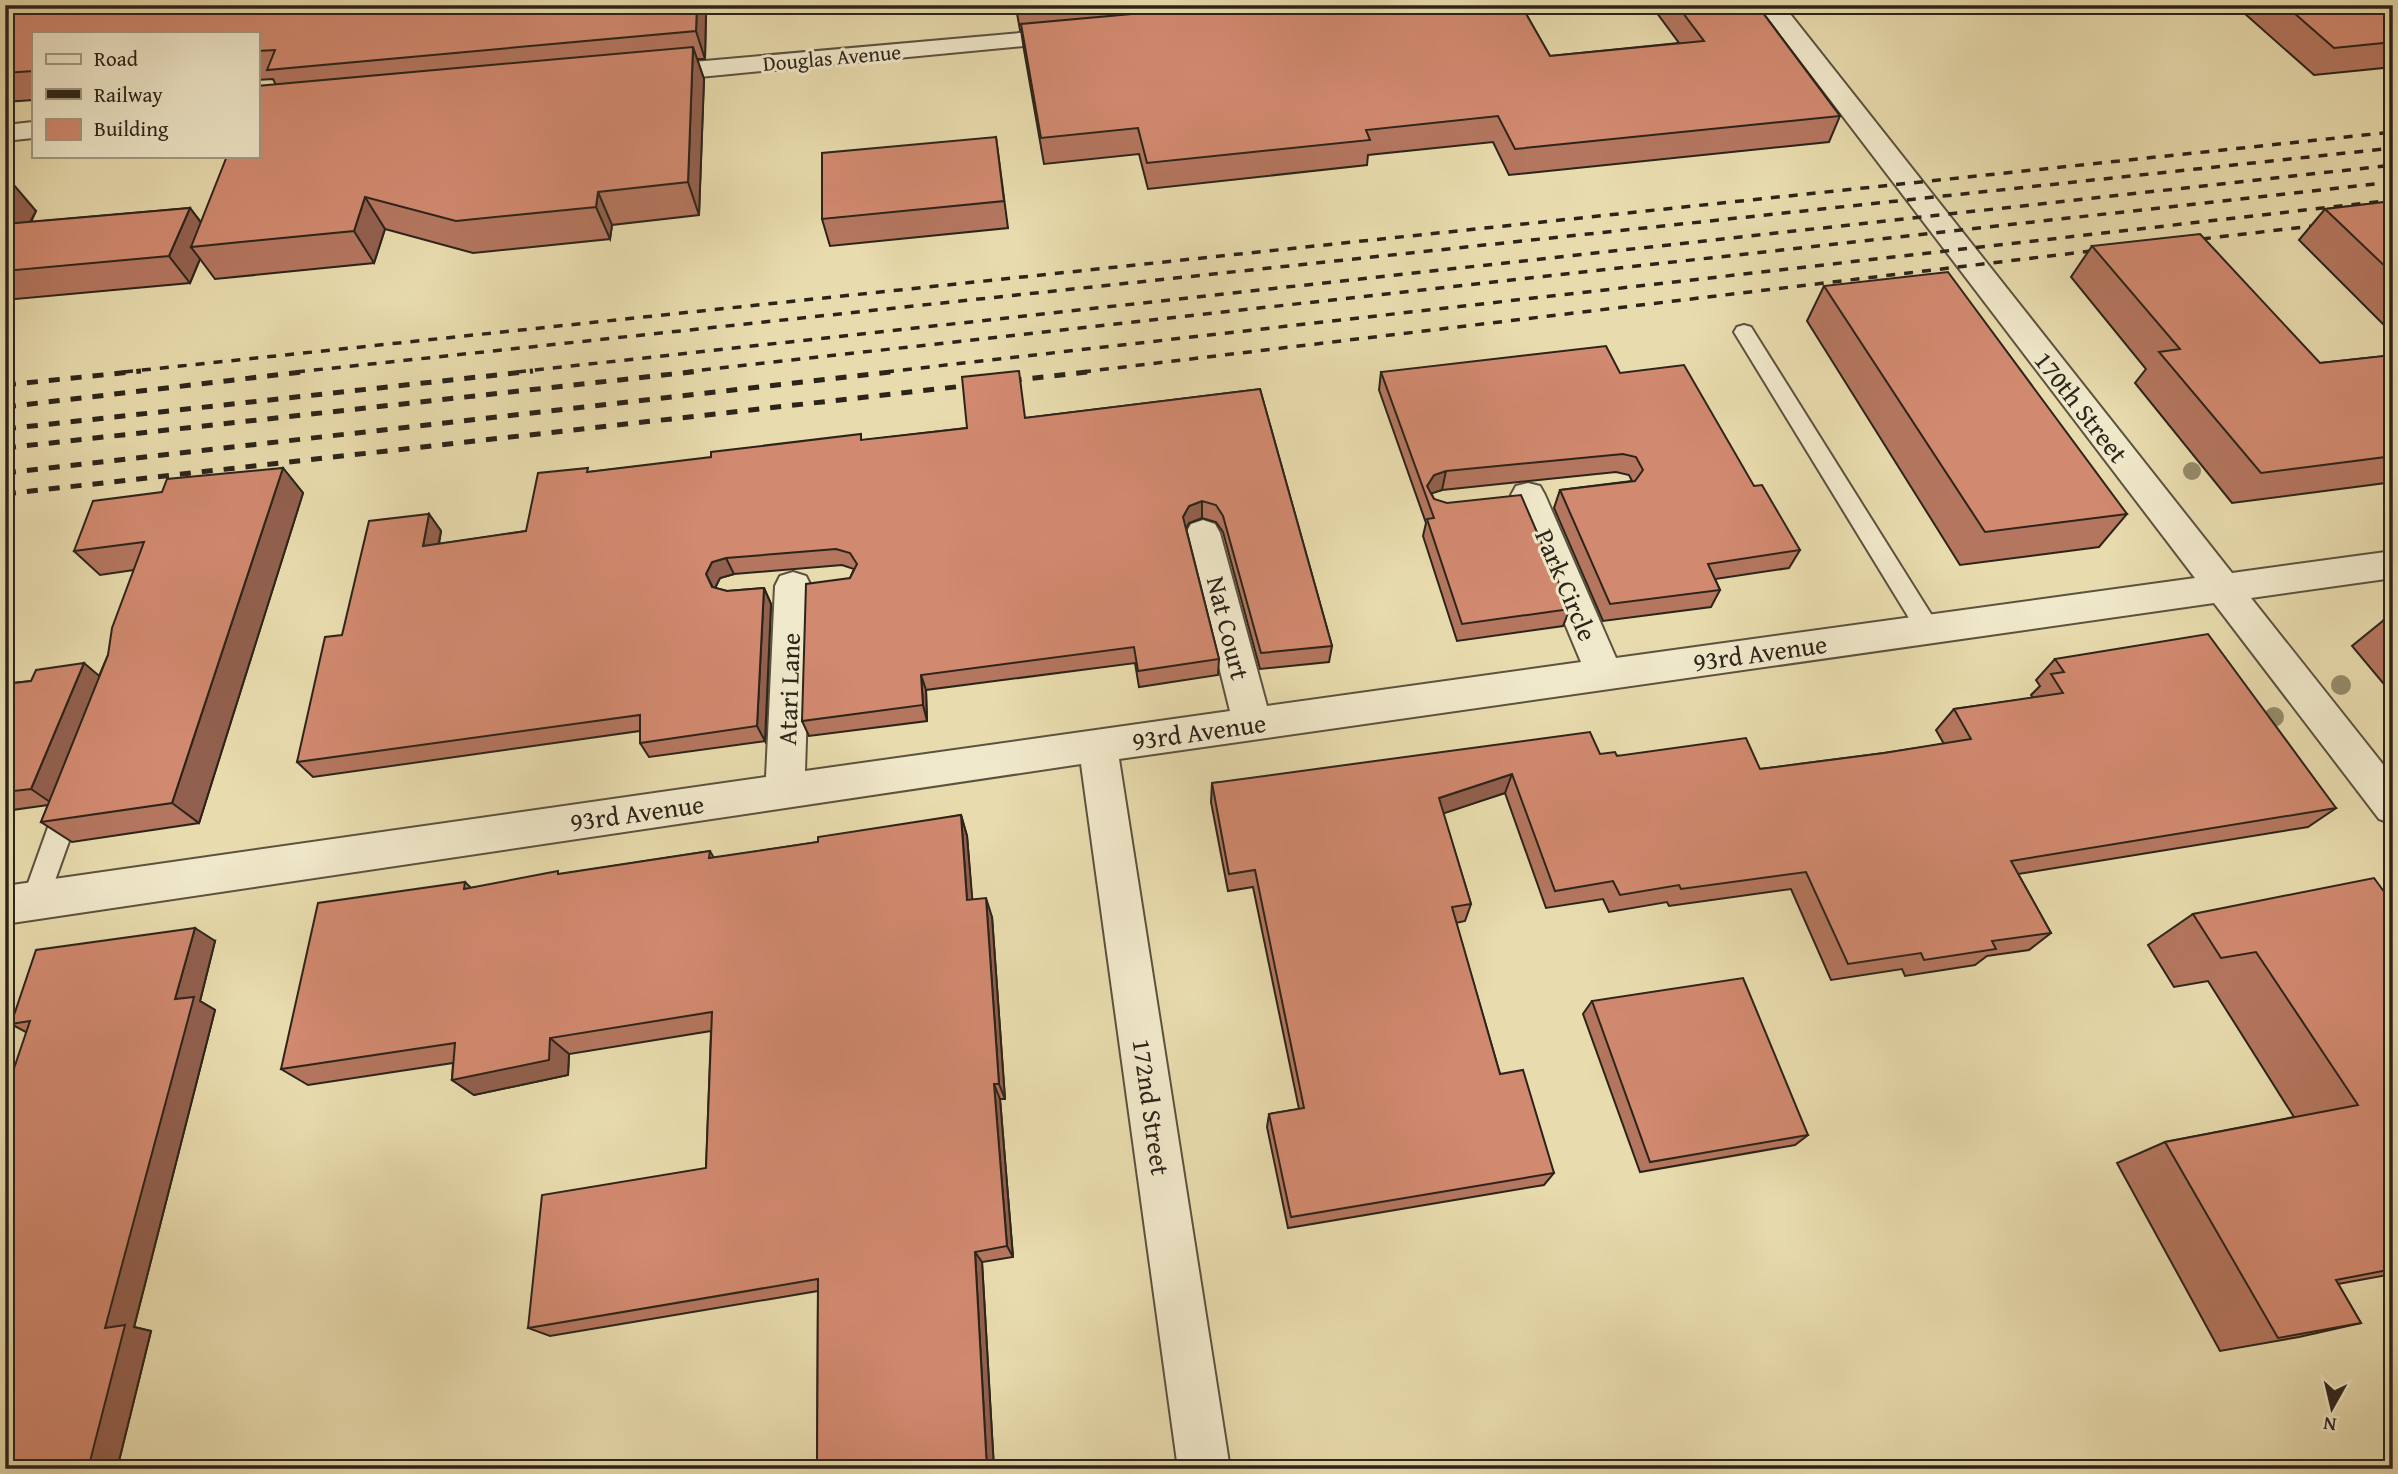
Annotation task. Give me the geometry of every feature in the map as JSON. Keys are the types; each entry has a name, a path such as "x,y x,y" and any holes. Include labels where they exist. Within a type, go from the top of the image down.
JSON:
{"street":[{"name":"170th Street","path":"1770,5 2393,807"},
{"name":"Douglas Avenue","path":"617,77 1101,33"},
{"path":"5,133 32,131"},
{"name":"Park Circle","path":"1492,499 1566,492"},
{"name":"Park Circle","path":"1528,495 1605,675"},
{"name":"Nat Court","path":"1203,533 1253,724"},
{"name":"93rd Avenue","path":"20,902 1098,746 2393,564"},
{"name":"Atari Lane","path":"785,792 776,587 830,583"},
{"name":"172nd Street","path":"1098,746 1204,1469"}],"lane":[{"path":"1744,332 1928,629"},
{"path":"20,902 79,779"}],"building":[{"path":"5,5 697,5 696,31 267,70 275,50 259,51 259,32 32,32 32,71 5,73"},
{"path":"1017,5 1086,5 1018,11"},
{"path":"1232,5 1521,5 1550,56 1704,41 1677,5 1757,5 1840,116 1515,149 1498,116 1366,130 1370,140 1147,163 1138,128 1041,138 1021,24"},
{"path":"2285,5 2393,5 2393,42 2334,48"},
{"path":"693,47 688,182 598,192 596,207 456,221 365,197 354,231 191,247 226,158 259,158 259,86"},
{"path":"996,137 1004,201 822,219 822,153"},
{"path":"5,184 13,184 5,198"},
{"path":"2393,201 2393,274 2325,209"},
{"path":"190,208 169,256 5,271 5,224"},
{"path":"2200,234 2320,363 2393,355 2393,456 2261,473 2159,352 2180,349 2092,246"},
{"path":"1948,272 2127,514 1985,532 1824,286"},
{"path":"1606,346 1620,373 1684,365 1754,486 1762,485 1800,550 1708,564 1720,590 1610,604 1560,490 1635,481 1643,470 1636,457 1623,454 1446,471 1434,475 1427,486 1434,499 1447,503 1521,495 1570,609 1462,624 1427,519 1434,518 1381,372"},
{"path":"1019,371 1025,418 1260,389 1332,646 1261,653 1223,516 1216,505 1202,501 1189,506 1183,517 1219,659 1138,671 1134,647 921,675 923,705 802,721 806,584 850,578 857,564 850,553 836,549 726,558 712,562 706,574 712,587 727,591 764,588 757,726 640,743 640,715 297,762 325,637 342,635 369,521 429,514 423,546 526,531 538,473 588,468 587,472 711,457 711,452 861,434 861,440 967,428 962,377"},
{"path":"283,468 172,803 41,822 108,655 112,628 144,542 74,551 93,501 162,492 167,479"},
{"path":"2393,619 2393,631 2384,620"},
{"path":"2208,634 2336,808 2011,861 2051,933 1992,941 1996,949 1924,960 1921,953 1848,964 1806,872 1681,889 1679,885 1620,895 1613,881 1555,891 1512,774 1439,798 1471,904 1452,907 1500,1074 1523,1070 1554,1173 1291,1217 1269,1114 1304,1108 1255,870 1229,874 1212,783 1590,732 1600,754 1615,752 1617,756 1746,738 1760,769 1884,753 1971,739 1954,709 2063,693 2051,674 2064,672 2055,659"},
{"path":"84,663 31,789 5,792 5,684 31,681 36,670"},
{"path":"961,815 967,900 986,898 999,1084 994,1084 1007,1246 975,1252 987,1469 817,1469 818,1279 528,1328 542,1195 706,1168 712,1012 550,1038 549,1060 452,1080 455,1043 281,1069 318,903 465,882 464,889 558,871 558,874 710,851 709,858 818,842 818,837"},
{"path":"2374,878 2393,904 2393,1269 2336,1280 2361,1323 2278,1338 2165,1142 2358,1105 2256,952 2221,958 2193,914"},
{"path":"195,928 175,999 194,997 105,1328 125,1325 88,1469 5,1469 5,1095 30,1021 11,1024 36,950"},
{"path":"1743,978 1808,1135 1650,1162 1592,1001"}],"railway":[{"path":"124,372 2393,132"},
{"path":"296,372 2393,148"},
{"path":"517,372 2393,165"},
{"path":"684,372 2393,182"},
{"path":"885,372 2393,200"},
{"path":"2184,241 2330,224"},
{"path":"1082,372 2108,249"},
{"path":"5,385 141,371"},
{"path":"5,407 310,371"},
{"path":"5,429 533,371"},
{"path":"5,448 700,371"},
{"path":"5,473 900,371"},
{"path":"5,494 1097,371"}]}
